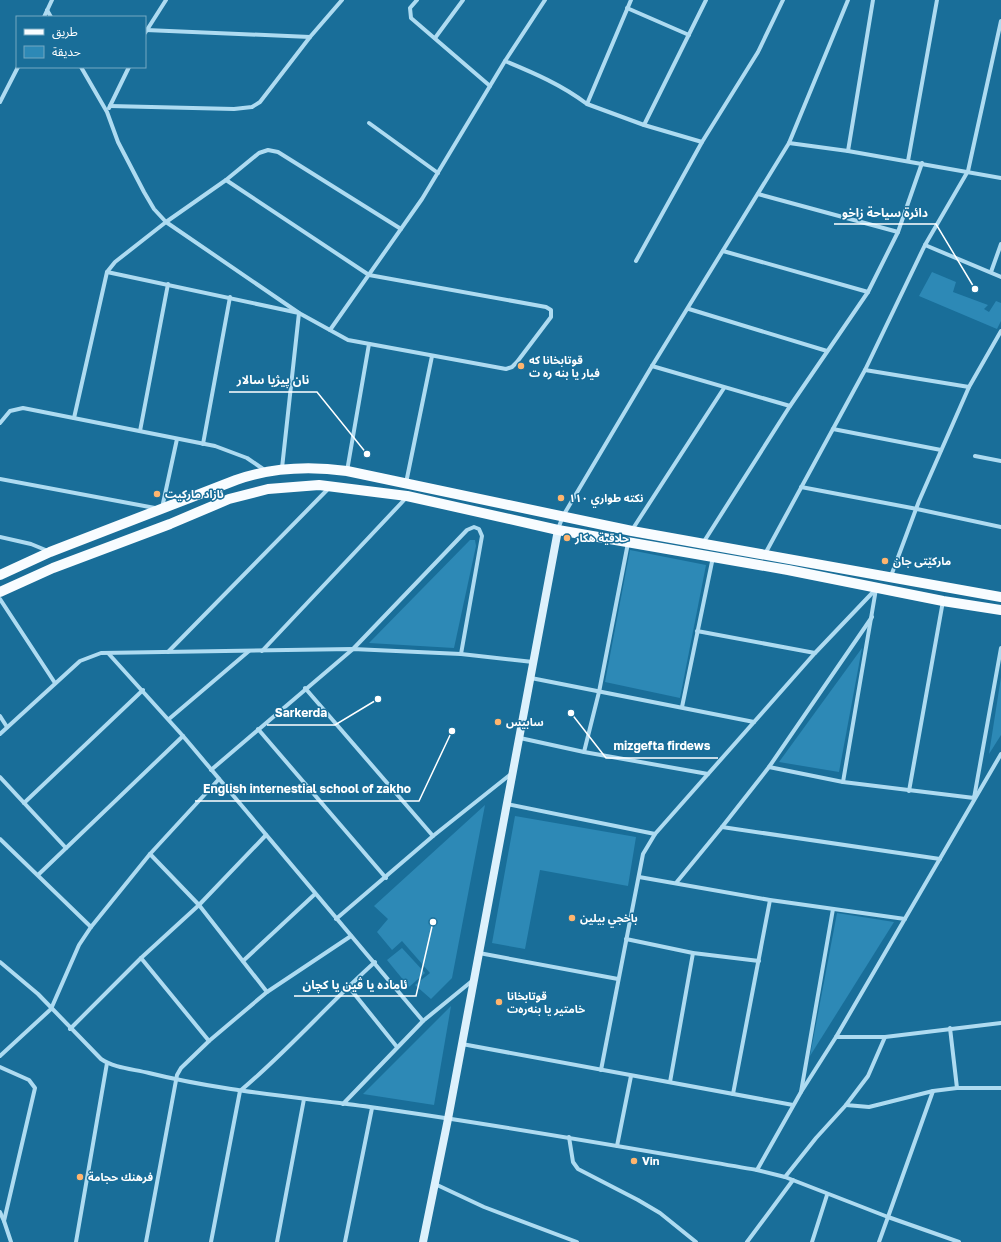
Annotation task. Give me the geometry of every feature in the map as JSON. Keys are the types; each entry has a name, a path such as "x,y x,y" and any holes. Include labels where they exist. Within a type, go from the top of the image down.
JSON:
{"main road":[{"path":"0,575 50,552 236,480 266,471 314,468 347,471 632,531 765,554 891,579 1001,597"},
{"path":"0,592 24,581 242,495 280,487 332,486 408,496 558,530 1001,610"},
{"path":"423,1242 448,1119 558,530"},
{"path":"16,568 24,581"},
{"path":"920,596 924,595 926,591 924,584"},
{"path":"940,600 935,594 941,587"}],"street":[{"path":"44,16 52,0"},
{"path":"146,31 166,0"},
{"path":"110,106 234,109 252,107 260,102 310,37 342,0"},
{"path":"417,0 410,8 411,18 490,86"},
{"path":"435,38 463,0"},
{"path":"330,330 401,229 438,173 505,61 544,0"},
{"path":"587,104 631,0"},
{"path":"644,125 706,0"},
{"path":"636,261 702,142 758,52 783,0"},
{"path":"558,530 563,516 652,366 789,142 848,0"},
{"path":"848,151 873,0"},
{"path":"908,161 937,0"},
{"path":"627,8 689,34"},
{"path":"47,10 50,16"},
{"path":"765,554 865,370 925,245 968,171 1000,38 1001,21"},
{"path":"146,31 310,37"},
{"path":"505,61 533,72 574,94 587,104 644,125 702,142"},
{"path":"0,102 17,68"},
{"path":"82,68 107,112 118,142 144,192 154,209 166,222 299,313 348,340 502,369 509,368 517,362 550,319 552,312 546,307 369,275 226,180"},
{"path":"107,112 128,68"},
{"path":"369,123 438,173"},
{"path":"789,142 922,163 1001,178"},
{"path":"74,418 107,272 115,262 166,222 226,180 259,153 273,150 401,229"},
{"path":"703,544 790,406 868,292 898,232 922,163"},
{"path":"758,194 898,232"},
{"path":"991,272 1001,244"},
{"path":"925,245 1001,277"},
{"path":"723,251 868,292"},
{"path":"107,272 230,297 299,313"},
{"path":"140,430 168,284"},
{"path":"203,444 230,297"},
{"path":"688,309 827,350"},
{"path":"282,469 299,313"},
{"path":"891,579 917,509 969,386 1001,330"},
{"path":"347,471 369,344"},
{"path":"406,483 432,356"},
{"path":"652,366 790,406"},
{"path":"865,370 969,386"},
{"path":"632,531 724,388"},
{"path":"0,423 10,411 20,408 140,430 203,444 236,454 266,471"},
{"path":"833,429 941,450"},
{"path":"0,479 162,509 177,439"},
{"path":"975,456 1001,461"},
{"path":"168,652 332,486"},
{"path":"801,487 1001,527"},
{"path":"262,651 408,496"},
{"path":"211,770 305,688 353,649 468,530 474,527 479,529 482,536 461,654"},
{"path":"0,537 31,544 50,552"},
{"path":"584,752 599,692 628,542"},
{"path":"682,707 713,557"},
{"path":"843,782 876,588"},
{"path":"601,1070 639,877 642,854 655,834 815,653 876,588"},
{"path":"0,599 55,683"},
{"path":"909,791 940,600"},
{"path":"676,883 769,767 872,617"},
{"path":"697,630 815,653"},
{"path":"974,798 1001,648"},
{"path":"0,734 55,683 87,657 108,653 353,649 461,654 533,662"},
{"path":"169,720 248,651"},
{"path":"108,653 183,736 336,919 375,962 423,1021"},
{"path":"530,678 754,722"},
{"path":"305,688 433,836"},
{"path":"24,802 143,690"},
{"path":"0,716 7,727"},
{"path":"258,729 386,878"},
{"path":"39,874 183,736"},
{"path":"519,738 584,752 708,774"},
{"path":"757,1170 800,1092 836,1037 1001,754"},
{"path":"769,767 843,782 974,798"},
{"path":"336,919 386,878 433,836 513,773"},
{"path":"0,777 66,848"},
{"path":"0,1056 51,1009 79,945 91,926 150,854 219,779"},
{"path":"507,804 655,834"},
{"path":"722,827 940,859"},
{"path":"70,1028 199,905 266,836"},
{"path":"0,839 39,874 91,926"},
{"path":"150,854 199,905 267,992"},
{"path":"639,877 770,900 905,919"},
{"path":"243,961 315,894"},
{"path":"733,1094 770,900"},
{"path":"800,1092 833,909"},
{"path":"146,1242 177,1080 181,1068 209,1041 267,992 351,936"},
{"path":"626,939 693,953 759,961"},
{"path":"479,953 618,979"},
{"path":"670,1082 693,953"},
{"path":"142,958 209,1041"},
{"path":"0,962 38,994 51,1009 107,1063 177,1080 240,1091 372,1108 569,1137 757,1170 785,1177 888,1217 959,1242"},
{"path":"211,1242 240,1091 258,1076 348,986 375,962"},
{"path":"342,1104 423,1021 474,980"},
{"path":"348,986 397,1047"},
{"path":"836,1037 885,1037 1001,1023"},
{"path":"950,1028 957,1088"},
{"path":"785,1177 816,1138 846,1105 868,1076 885,1037"},
{"path":"462,1044 794,1105"},
{"path":"76,1242 107,1063"},
{"path":"0,1067 29,1080 35,1088 4,1221"},
{"path":"617,1146 631,1076"},
{"path":"846,1105 869,1107 933,1091 957,1088 1001,1088"},
{"path":"879,1242 933,1091"},
{"path":"277,1242 304,1099"},
{"path":"345,1242 372,1108"},
{"path":"569,1137 573,1162 578,1169 660,1213 696,1242"},
{"path":"747,1242 793,1180"},
{"path":"435,1184 484,1207 577,1242"},
{"path":"812,1242 827,1194"},
{"path":"0,1212 11,1242"}],"green space":[{"path":"932,272 956,282 953,292 988,305 984,309 989,312 996,301 1001,303 1001,321 997,329 919,296"},
{"path":"470,540 475,540 476,546 454,648 369,643"},
{"path":"630,550 706,565 680,698 605,682"},
{"path":"862,648 839,772 779,762"},
{"path":"1001,677 1001,735 989,754"},
{"path":"485,805 452,978 431,999 415,985 430,973 402,941 392,950 377,932 388,919 374,906"},
{"path":"515,816 636,837 628,886 540,870 525,949 492,943"},
{"path":"837,913 894,922 810,1056"},
{"path":"402,948 425,973 409,987 387,960"},
{"path":"451,1006 434,1105 363,1094"}],"place":[{"name":"دائرة سياحة زاخو","path":"975,289"},
{"name":"قوتابخانا كه فيار يا بنه ره ت","path":"521,366"},
{"name":"نان پيژيا سالار","path":"367,454"},
{"name":"ئازاد ماركيت","path":"157,494"},
{"name":"نكته طواري ١١٠","path":"561,498"},
{"name":"حلاقية هكار","path":"567,538"},
{"name":"مارکێتی جان","path":"885,561"},
{"name":"Sarkerda","path":"378,699"},
{"name":"mizgefta firdews","path":"571,713"},
{"name":"سابيس","path":"498,722"},
{"name":"English internestial school of zakho","path":"452,731"},
{"name":"باخجي بيلين","path":"572,918"},
{"name":"ئاماده یا ڤین یا کچان","path":"433,922"},
{"name":"قوتابخانا خامتیر یا بنەرەت","path":"499,1002"},
{"name":"Vin","path":"634,1161"},
{"name":"فرهنك حجامة","path":"80,1177"}]}
